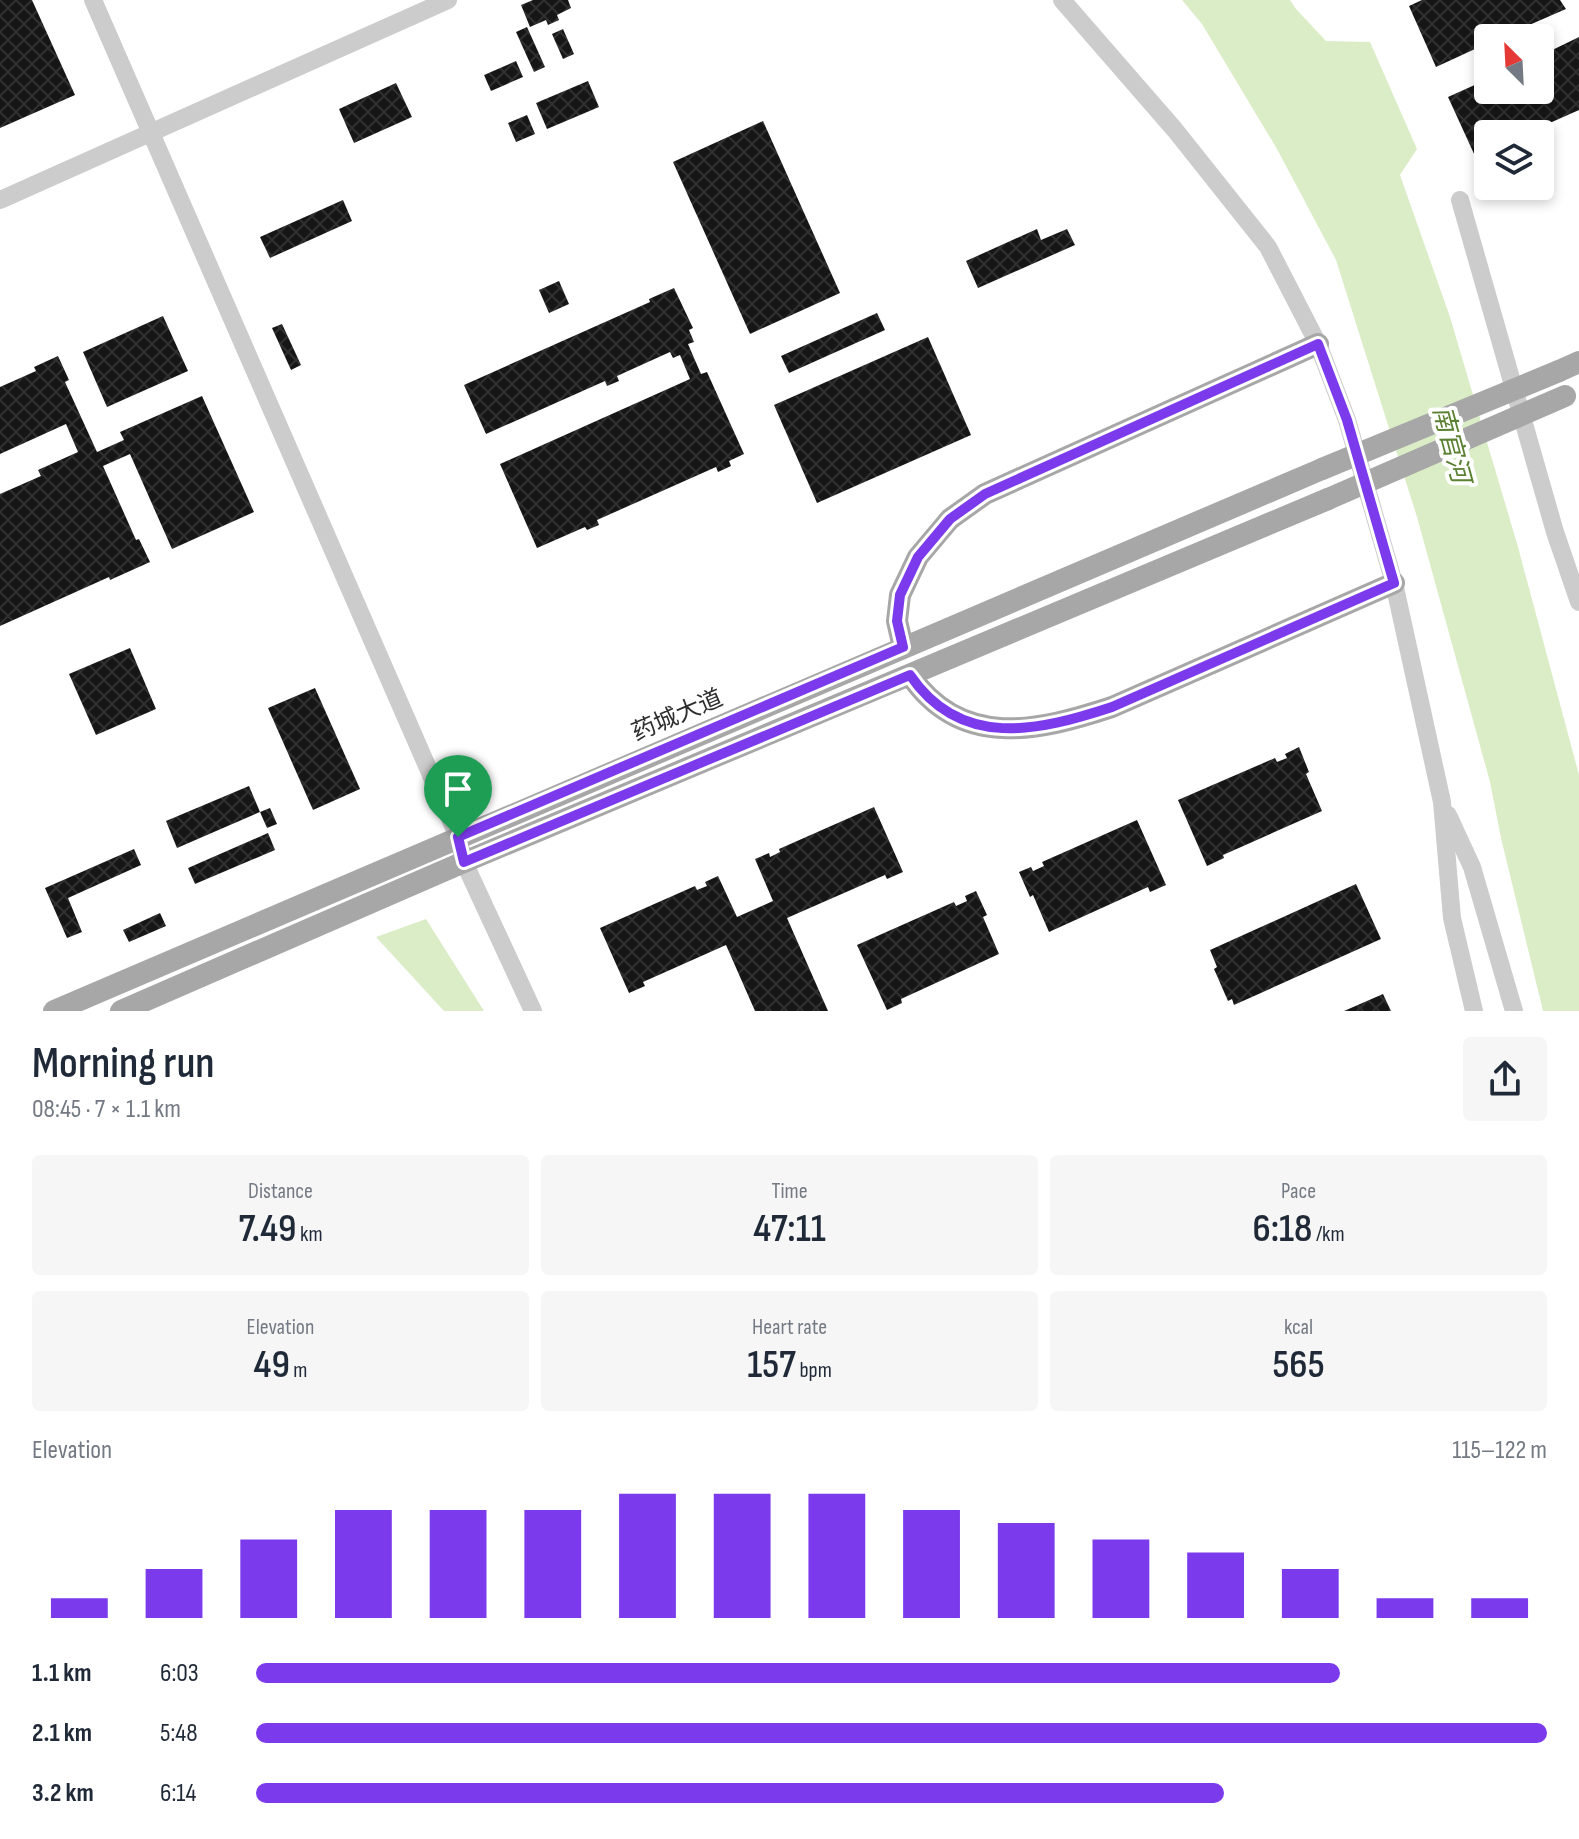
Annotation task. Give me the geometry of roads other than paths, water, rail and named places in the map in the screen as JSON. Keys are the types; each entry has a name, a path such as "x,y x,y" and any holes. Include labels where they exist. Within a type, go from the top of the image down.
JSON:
{"main road":[{"path":"903,647 897,621 900,595 918,557 950,519 985,494 1318,344"},
{"name":"药城大道","path":"54,1011 903,647 1569,367"},
{"path":"121,1011 464,862 1328,499 1572,393"},
{"path":"910,675 923,693 964,720 1026,729 1070,721 1112,707 1394,583"}],"street":[{"path":"93,0 458,837 464,862 533,1011"},
{"path":"0,200 448,0"},
{"path":"1062,0 1175,130 1268,247 1318,344 1347,420 1394,583 1442,802 1452,918 1474,1011"},
{"path":"1460,200 1555,532 1579,602"},
{"path":"1442,802 1472,867 1514,1011"}],"water":[{"name":"南官河","path":"1182,0 1290,0 1326,41 1370,42 1417,149 1400,175 1450,317 1518,547 1579,775 1579,1011 1543,1011 1490,782 1417,517 1336,260 1277,149 1202,24"},
{"path":"426,919 484,1011 444,1011 376,937"}]}
